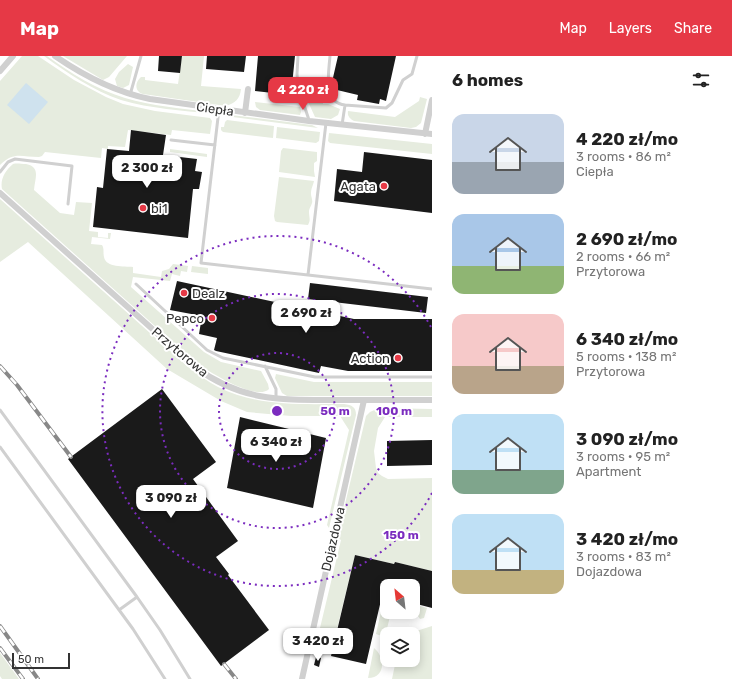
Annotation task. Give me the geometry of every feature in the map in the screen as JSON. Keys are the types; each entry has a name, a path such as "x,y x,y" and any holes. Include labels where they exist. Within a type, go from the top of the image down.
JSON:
{"street":[{"path":"0,71 14,56"},
{"name":"Ciepła","path":"55,56 96,81 130,95 245,113 432,134"},
{"path":"245,113 248,89"},
{"path":"425,134 432,100"},
{"name":"Przytorowa","path":"0,193 203,373 231,388 246,393 276,399 432,400"},
{"name":"Dojazdowa","path":"302,679 364,400"}],"lane":[{"path":"130,95 140,56"},
{"path":"298,56 298,87 309,121"},
{"path":"330,56 328,88 333,98 341,105 386,108 390,106 403,80 412,74 417,56"},
{"path":"342,125 345,105"},
{"path":"219,109 201,263 432,289"},
{"path":"308,275 326,123"},
{"path":"171,140 215,145"},
{"path":"0,172 8,162 16,159 72,166 68,204"},
{"path":"136,284 207,350 223,358 315,377 432,377"},
{"path":"265,366 276,389 276,399"},
{"path":"0,410 137,597 171,647 190,679"},
{"path":"0,447 119,610 165,679"},
{"path":"119,610 137,597"}],"shaded area":[{"path":"22,56 38,56 74,80 123,104 155,111 210,118 212,121 210,134 172,130 171,135 128,130 125,147 108,146 108,149 102,148 101,158 45,152 39,157 14,156 0,165 0,81"},
{"path":"44,56 47,56 84,80 115,95 145,103 212,114 155,107 121,100 101,92 81,81"},
{"path":"63,56 127,56 109,77 103,80"},
{"path":"182,56 204,56 201,86 241,89 238,98 226,106 143,94 138,91 136,86 141,77 145,77 145,80 178,84"},
{"path":"324,56 321,88 323,104 328,104 340,109 338,115 331,119 315,117 305,95 320,97"},
{"path":"128,64 133,67 129,85 123,88 117,86 115,79 119,72"},
{"path":"420,97 427,99 421,123 416,127 411,128 354,121 348,114 348,111 395,117 419,101"},
{"path":"255,102 300,107 301,112 300,115 260,110 256,107"},
{"path":"231,115 312,125 318,128 225,116"},
{"path":"227,120 274,126 273,138 223,132 221,127 224,127"},
{"path":"277,127 320,132 319,141 316,143 276,138"},
{"path":"329,133 432,144 432,154 330,143 328,141"},
{"path":"283,148 317,152 317,161 314,163 315,177 279,172 281,151"},
{"path":"170,149 207,154 207,157 170,152"},
{"path":"13,164 26,164 31,165 34,168 36,177 34,190 60,213 74,215 76,202 92,203 89,231 98,232 98,237 108,238 108,233 111,233 110,239 92,237 91,244 102,245 105,261 108,263 116,266 133,267 133,273 161,277 162,271 169,269 173,264 188,266 187,272 181,271 180,276 172,274 170,281 133,277 131,287 204,352 221,362 261,371 269,389 263,392 243,388 209,371 194,361 2,189 4,175"},
{"path":"279,177 314,181 311,190 312,202 309,211 310,220 308,225 275,221 274,216"},
{"path":"0,199 188,367 214,385 233,393 264,401 296,404 344,404 353,407 356,415 329,528 327,525 349,430 340,416 291,416 247,412 221,401 167,369 28,242 0,262"},
{"path":"192,266 208,268 208,274 191,272"},
{"path":"276,374 314,382 432,382 432,396 287,396 282,393 275,378"},
{"path":"379,408 432,409 432,417 385,417 378,428 374,451 378,473 388,479 432,478 432,571 395,562 394,564 355,555 336,633 320,628 341,540 337,538 366,416 370,412"},
{"path":"420,606 427,608 424,618 420,619"},
{"path":"380,616 380,619 389,619 387,627 380,627 380,635 376,634"},
{"path":"432,626 432,679 392,679 395,667 420,667 420,630"},
{"path":"374,648 380,655 380,667 382,667 378,675 368,678"},
{"path":"0,653 19,679 2,679 0,676"}],"water":[{"path":"26,83 48,102 29,124 7,105"}],"building":[{"path":"159,56 182,56 180,73 158,71"},
{"path":"207,56 246,56 244,72 206,69"},
{"path":"258,56 295,56 291,95 255,91"},
{"path":"338,56 396,56 386,101 380,99 379,104 357,100 358,95 337,90 332,82"},
{"name":"bi1","path":"131,130 166,135 163,155 197,159 195,171 202,172 199,189 193,189 188,238 93,227 97,187 103,188 107,149 129,151"},
{"name":"Agata","path":"364,152 432,160 432,213 334,201 337,169 362,172"},
{"path":"177,281 354,319 432,319 432,371 348,371 321,366 319,373 216,351 214,350 217,338 199,334 202,316 170,310"},
{"path":"310,283 428,297 426,313 308,299"},
{"path":"162,389 216,462 193,479 238,541 216,557 269,630 221,666 68,459"},
{"path":"240,417 326,438 313,508 227,488"},
{"path":"432,440 432,465 387,466 387,441"},
{"path":"355,555 394,564 395,562 432,571 432,608 420,605 420,579 380,579 380,604 366,664 331,656"},
{"path":"316,657 321,658 319,667 314,665"}],"railway":[{"path":"0,366 17,385 71,457"},
{"path":"0,626 38,679"},
{"path":"0,648 23,679"},
{"path":"224,664 236,679"}],"place":[{"name":"Agata","path":"384,186"},
{"name":"bi1","path":"143,208"},
{"name":"Dealz","path":"184,293"},
{"name":"Pepco","path":"212,318"},
{"name":"Action","path":"398,358"}]}
